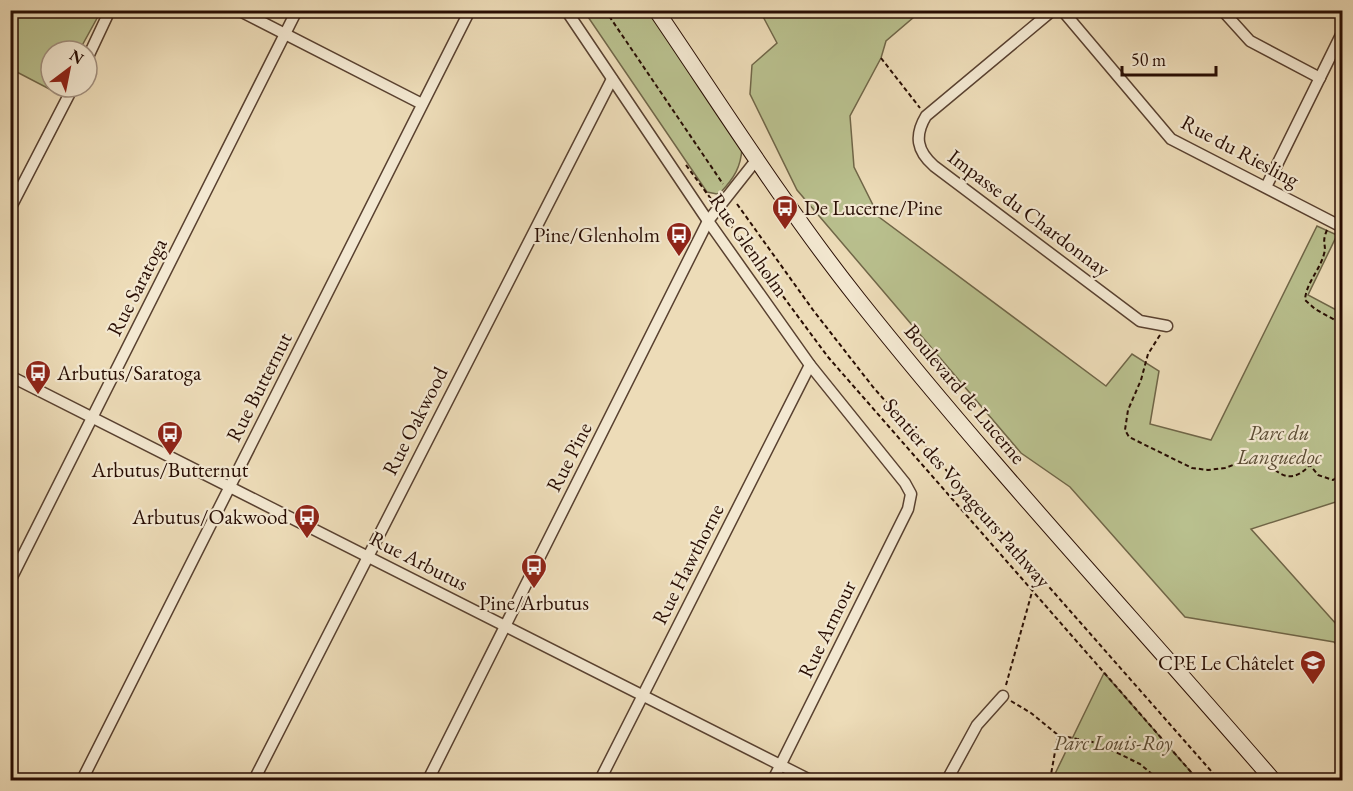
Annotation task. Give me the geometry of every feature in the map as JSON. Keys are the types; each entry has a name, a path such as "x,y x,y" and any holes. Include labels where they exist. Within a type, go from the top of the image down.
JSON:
{"main road":[{"name":"Boulevard de Lucerne","path":"656,10 757,159 840,275 915,369 986,454 1273,780"}],"street":[{"path":"96,39 110,10"},
{"path":"238,10 422,104"},
{"name":"Rue Saratoga","path":"10,581 297,10"},
{"name":"Rue Butternut","path":"82,780 470,10"},
{"name":"Rue Glenholm","path":"566,10 708,221 810,365 905,483 911,494"},
{"path":"926,116 1053,10"},
{"name":"Rue du Riesling","path":"1062,10 1171,139 1342,227"},
{"path":"1222,10 1250,41 1320,78"},
{"path":"1266,187 1342,33"},
{"name":"Rue Oakwood","path":"254,780 612,79"},
{"path":"10,209 66,99"},
{"name":"Impasse du Chardonnay","path":"926,116 921,126 918,143 921,152 934,166 1140,321 1167,326"},
{"name":"Rue Pine","path":"428,780 708,221 757,159"},
{"name":"Rue Hawthorne","path":"600,780 810,365"},
{"name":"Rue Arbutus","path":"10,376 810,780"},
{"name":"Rue Armour","path":"773,780 908,509 911,494"},
{"path":"947,780 977,725 1003,696"}],"path":[{"path":"605,10 730,194 813,310 873,387 1219,780"},
{"path":"881,58 926,116"},
{"name":"Sentier des Voyageurs Pathway","path":"724,217 828,357 1198,780"},
{"path":"1332,221 1323,240 1325,252 1306,291 1305,300 1314,309 1342,324"},
{"path":"1167,326 1148,354 1141,380 1128,410 1125,430 1129,437 1192,468 1208,470 1225,468 1252,458 1267,461 1276,472 1289,477 1301,474 1310,465 1318,475 1333,480 1342,474"},
{"path":"1032,591 1003,696 1031,713 1058,735 1097,743 1140,764 1159,780"},
{"path":"1050,780 1058,735"}],"green space":[{"path":"10,11 101,11 86,39 39,39 39,84 11,69"},
{"path":"584,11 654,11 742,148 736,172 721,192 717,194 707,192"},
{"name":"Parc du Languedoc","path":"760,11 921,11 886,41 881,58 850,116 854,167 879,217 1106,386 1132,354 1159,371 1150,424 1211,440 1317,226 1337,235 1308,295 1342,313 1342,500 1251,529 1337,625 1342,625 1342,651 1334,642 1185,617 1070,487 1021,453 797,190 750,94 752,65 777,43"},
{"name":"Parc Louis-Roy","path":"1104,673 1198,780 1052,780"}],"place":[{"name":"De Lucerne/Pine","path":"785,231"},
{"name":"Pine/Glenholm","path":"679,258"},
{"name":"Arbutus/Saratoga","path":"38,396"},
{"name":"Arbutus/Butternut","path":"170,457"},
{"name":"Arbutus/Oakwood","path":"307,540"},
{"name":"Pine/Arbutus","path":"534,590"},
{"name":"CPE Le Châtelet","path":"1313,686"}]}
